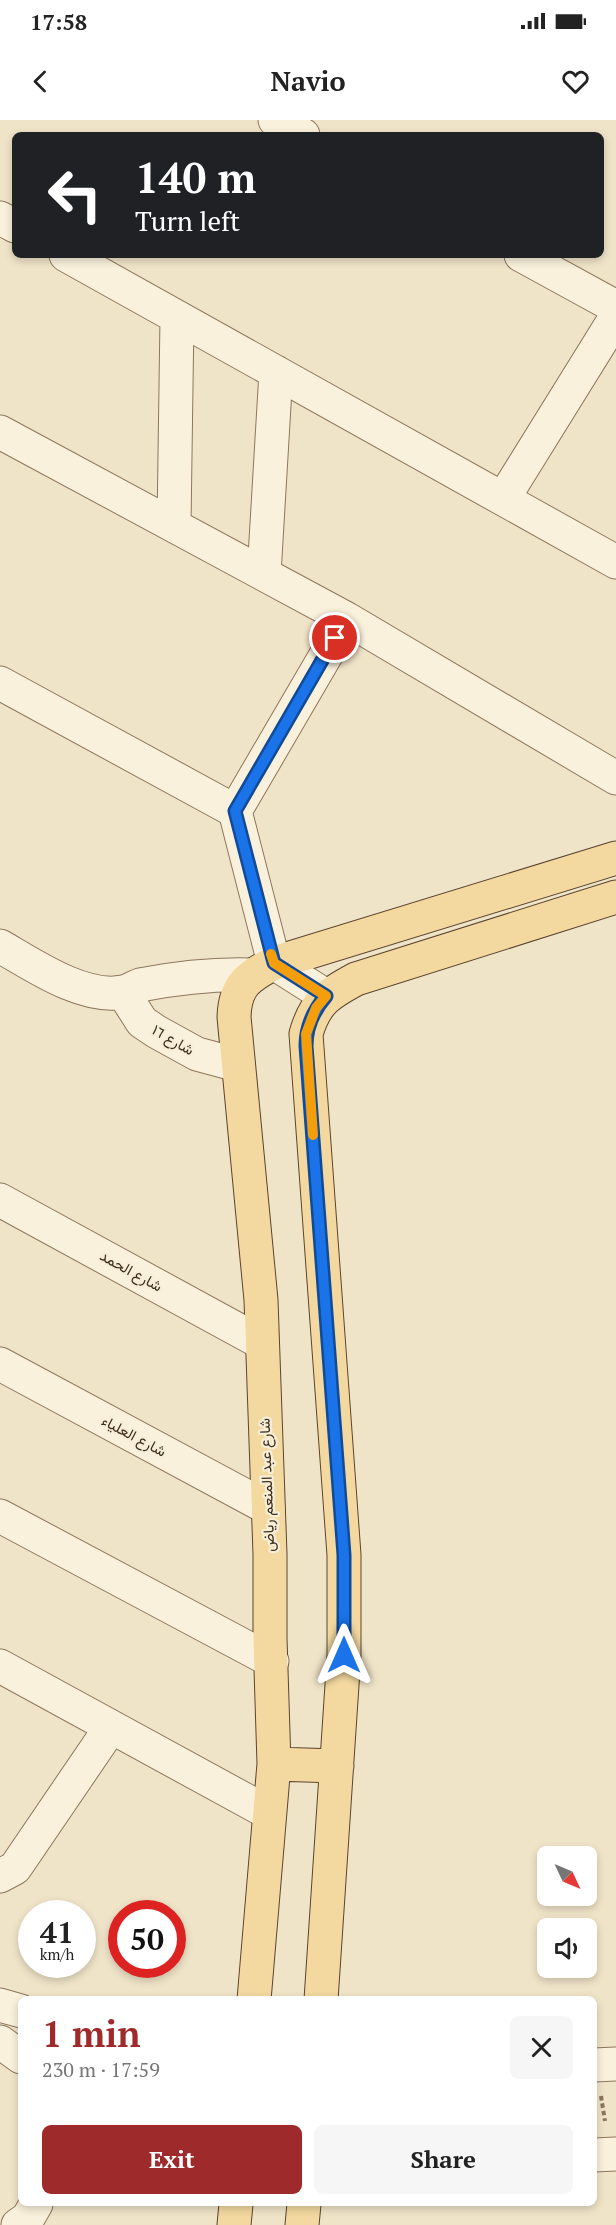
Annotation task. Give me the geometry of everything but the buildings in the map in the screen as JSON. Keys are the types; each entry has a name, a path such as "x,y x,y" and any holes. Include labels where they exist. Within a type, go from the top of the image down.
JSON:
{"main road":[{"path":"262,969 616,858"},
{"path":"321,1996 344,1655 344,1555 306,1046 309,1022 316,1008 326,996 356,979 616,897"},
{"name":"شارع عبد المنعم رياض","path":"254,1996 274,1764 272,1661 261,1300 234,1006 242,984 262,969"},
{"path":"274,1764 337,1766"},
{"path":"234,2225 236,2206"},
{"path":"302,2225 304,2206"}],"street":[{"path":"275,120 297,132"},
{"path":"71,258 616,562"},
{"path":"526,258 616,307"},
{"path":"174,525 177,317"},
{"path":"503,499 616,317"},
{"path":"264,574 276,372"},
{"path":"0,432 346,619 616,778"},
{"path":"262,969 235,811 346,619"},
{"path":"0,683 235,811"},
{"path":"0,946 59,980 81,988 123,992 138,986 184,978 262,969 326,996"},
{"name":"شارع ١٦","path":"123,992 142,1022 157,1032 197,1054 238,1065"},
{"name":"شارع الحمد","path":"0,1200 262,1343"},
{"name":"شارع العلياء","path":"0,1364 268,1508"},
{"path":"0,1516 272,1661"},
{"path":"0,1666 269,1813"},
{"path":"0,1876 15,1869 111,1727"},
{"path":"0,2005 18,2010"},
{"path":"0,2042 18,2055"},
{"path":"18,2225 28,2218 35,2206"}],"path":[{"path":"602,2065 606,2154"}],"slow traffic":[{"path":"271,954 274,963 326,996 316,1008 306,1034 313,1135"}],"route":[{"path":"335,638 235,811 274,963 326,996 316,1008 309,1022 306,1046 344,1555 344,1655"}]}
